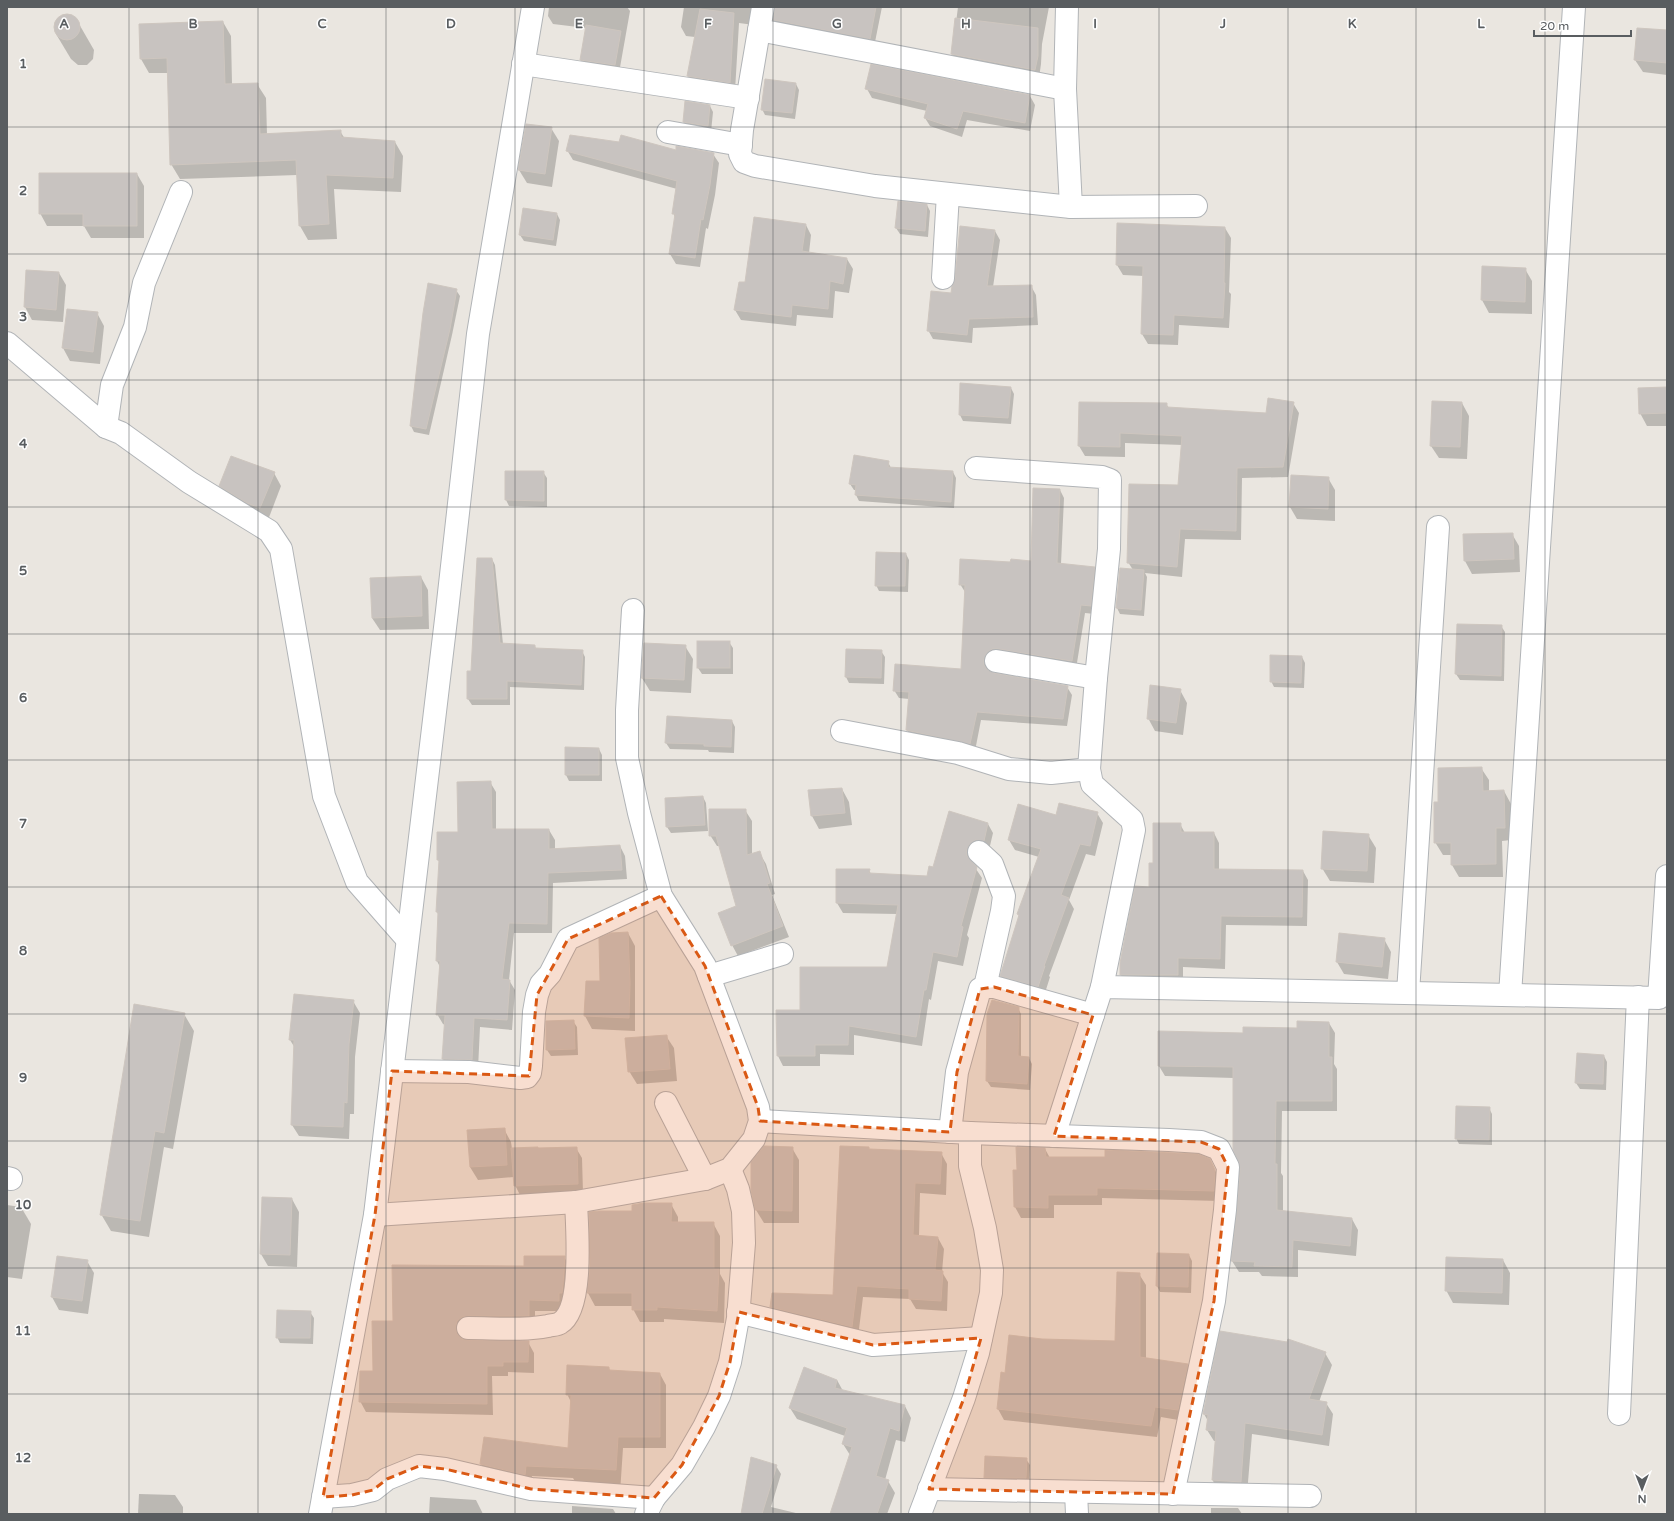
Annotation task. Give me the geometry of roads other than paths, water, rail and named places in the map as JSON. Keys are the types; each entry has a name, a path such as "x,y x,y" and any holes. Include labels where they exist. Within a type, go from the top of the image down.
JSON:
{"street":[{"path":"533,7 478,334 447,612 375,1215 322,1505 372,1490 387,1479 419,1466 445,1469 531,1489 650,1506 682,1465 719,1396 730,1362 738,1312 744,1243 743,1211 738,1189 730,1169"},
{"path":"763,7 742,130 740,154 744,162 755,166 875,186 1071,207 1196,206"},
{"path":"1067,7 1065,89 1071,207"},
{"path":"1510,995 1574,7"},
{"path":"759,30 1065,89"},
{"path":"523,64 748,98"},
{"path":"668,132 741,145"},
{"path":"106,427 112,384 135,327 144,283 181,192"},
{"path":"943,278 948,194"},
{"path":"7,343 106,427 121,433 189,482 270,531 281,549 324,796 357,882 407,939"},
{"path":"976,468 1102,477 1110,480 1109,549 1096,678 1089,769 1092,784 1132,820 1134,830 1102,987 1054,1136"},
{"path":"1408,993 1438,527"},
{"path":"375,1215 576,1202 705,1179 730,1169 754,1139 760,1121 758,1107 705,966 662,896 639,812 627,758 627,710 633,610"},
{"path":"996,661 1096,678"},
{"path":"842,731 958,753 1009,769 1051,773 1089,769"},
{"path":"979,852 992,864 1004,896 985,987"},
{"path":"1102,987 1659,998 1667,876"},
{"path":"392,1071 470,1072 520,1078 527,1077 530,1073 531,1066 534,1012 537,995 541,984 550,974 568,939 662,896"},
{"path":"709,976 782,954"},
{"path":"920,1514 964,1398 981,1338 991,1293 992,1270 985,1228 960,1132 957,1072 977,996 980,989 985,987 994,987 1093,1015"},
{"path":"1619,1414 1638,997"},
{"path":"666,1103 705,1179"},
{"path":"760,1121 960,1132 1201,1142 1219,1149 1228,1167 1225,1210 1214,1301 1173,1494"},
{"path":"468,1328 533,1329 560,1324 572,1307 576,1293 576,1202"},
{"path":"738,1312 872,1344 981,1338"},
{"path":"929,1489 1310,1496"},
{"path":"1076,1492 1077,1514"}]}
